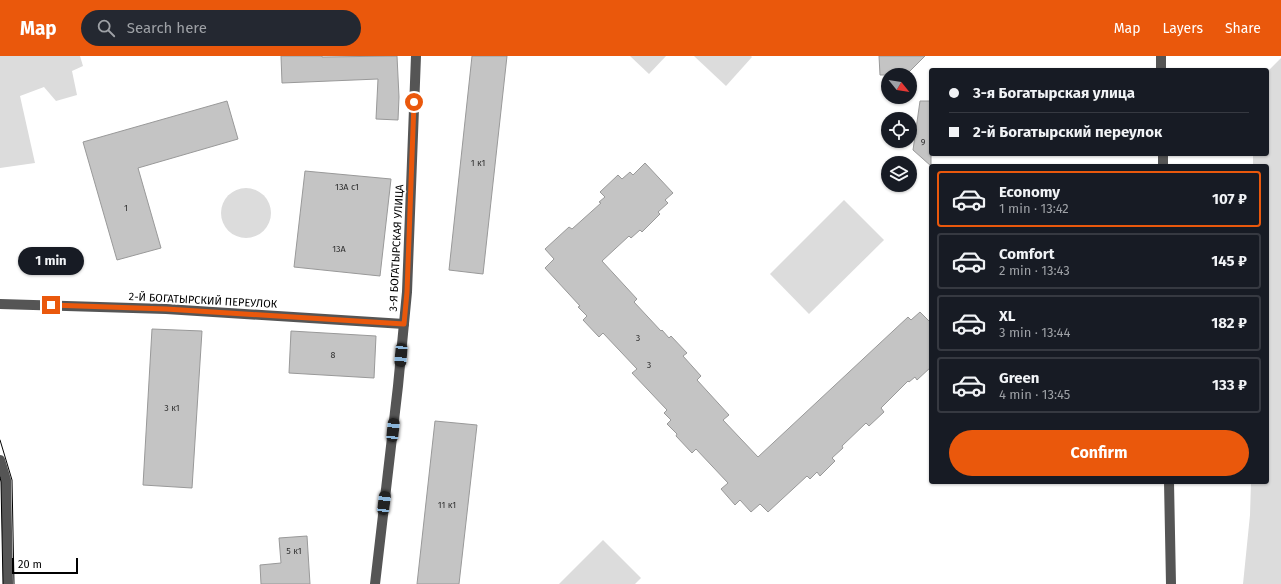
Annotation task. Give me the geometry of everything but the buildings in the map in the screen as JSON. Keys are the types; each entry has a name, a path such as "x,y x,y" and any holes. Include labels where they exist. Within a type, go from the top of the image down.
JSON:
{"street":[{"name":"3-Я БОГАТЫРСКАЯ УЛИЦА","path":"375,584 398,386 407,292 416,56"},
{"path":"1161,56 1161,68"},
{"name":"2-Й БОГАТЫРСКИЙ ПЕРЕУЛОК","path":"0,304 166,309 404,324"},
{"path":"0,460 6,480 8,584"},
{"path":"1169,484 1171,584"}],"shaded area":[{"path":"0,56 80,56 83,66 72,71 77,95 56,101 44,87 20,96 35,163 0,168"},
{"path":"630,56 666,56 649,74"},
{"path":"694,56 751,56 752,57 726,86"},
{"path":"1281,58 1281,584 1243,584 1250,515 1251,484 1269,484 1269,164 1253,164 1253,156 1269,156 1269,70"},
{"path":"246,188 256,190 264,195 269,203 271,213 269,223 264,231 256,236 246,238 236,236 228,231 223,223 221,213 223,203 228,195 236,190"},
{"path":"844,200 884,240 809,314 770,274"},
{"path":"603,540 641,578 635,584 559,584"}],"tram line":[{"path":"0,440 12,480 14,584"},
{"path":"0,477 3,584"}],"route":[{"path":"51,305 166,309 404,324 407,292 414,102"}]}
